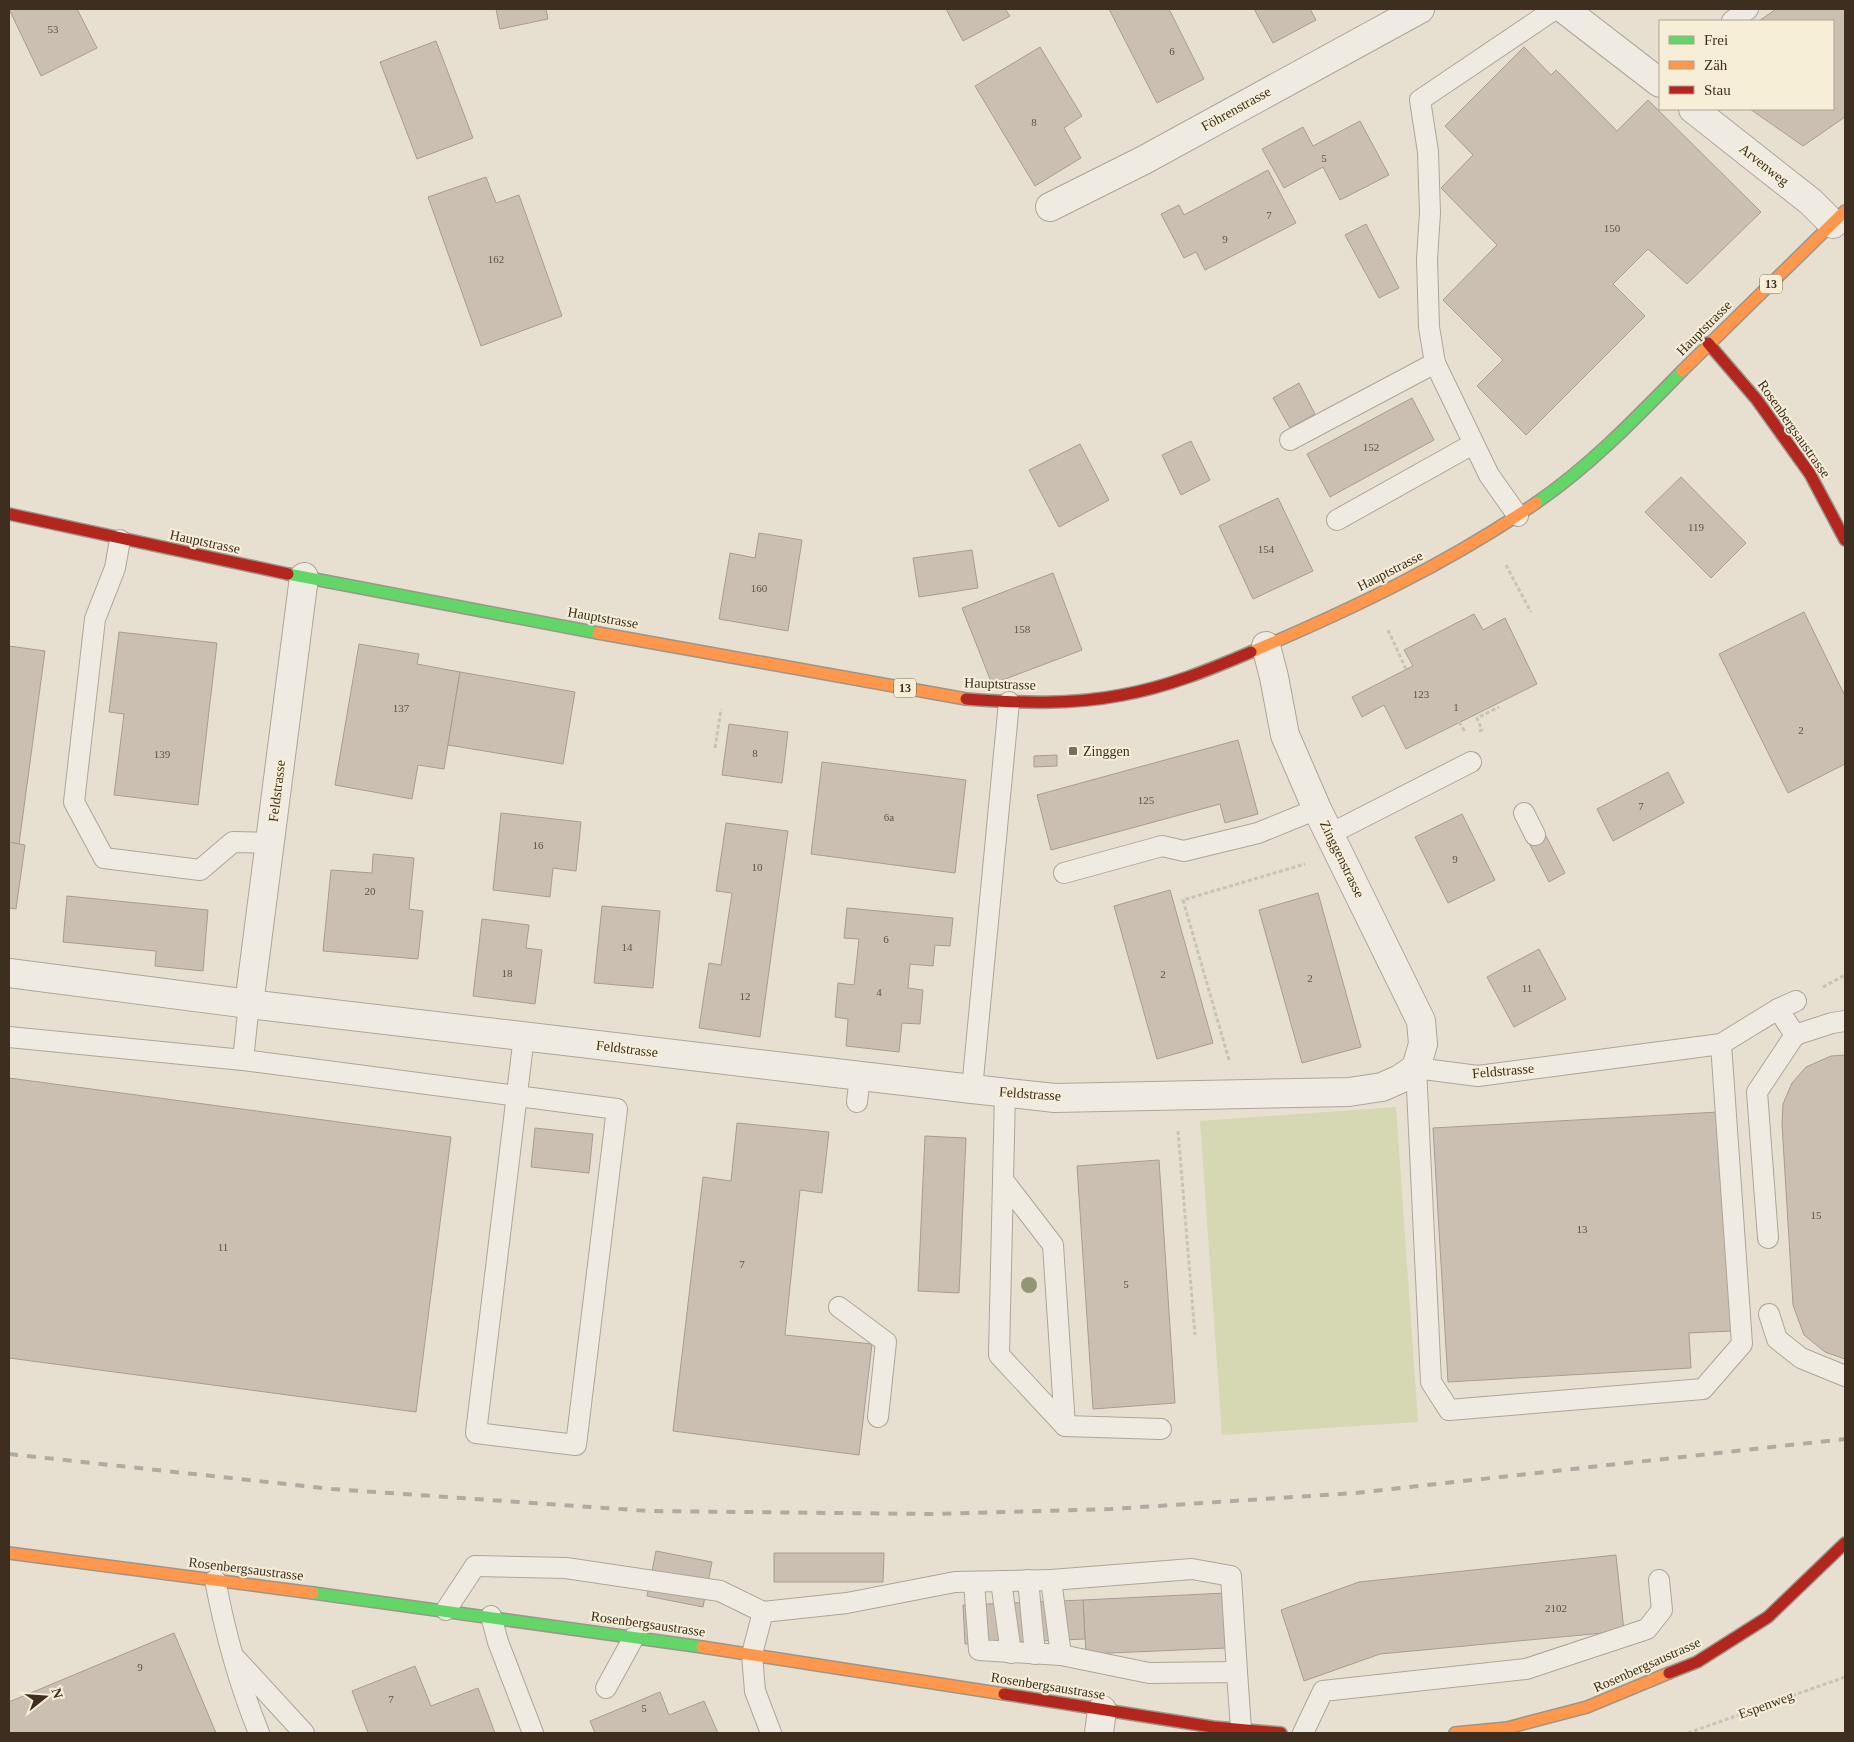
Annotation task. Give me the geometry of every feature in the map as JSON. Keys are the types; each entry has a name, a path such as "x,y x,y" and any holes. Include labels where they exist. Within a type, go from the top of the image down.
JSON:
{"main road":[{"name":"Hauptstrasse","path":"9,514 120,540 304,578 960,698 1010,702 1096,699 1136,692 1176,681 1266,646 1354,607 1463,550 1518,516 1574,474 1620,435 1708,344 1839,217"},
{"name":"Rosenbergsaustrasse","path":"1708,344 1757,400 1805,468 1845,540"},
{"name":"Rosenbergsaustrasse","path":"1455,1733 1507,1728 1588,1707 1697,1662 1768,1617 1845,1543"},
{"name":"Rosenbergsaustrasse","path":"9,1553 491,1616 752,1654 1101,1722 1241,1729 1281,1733"}],"street":[{"name":"Föhrenstrasse","path":"1050,207 1144,160 1420,9"},
{"path":"1564,9 1659,80"},
{"name":"Arvenweg","path":"1694,110 1811,202 1839,217"},
{"name":"Feldstrasse","path":"249,1004 304,578"},
{"name":"Zinggenstrasse","path":"1266,646 1274,677 1284,735 1317,809 1421,1021 1423,1044 1416,1068"},
{"name":"Feldstrasse","path":"9,973 249,1004 524,1036 859,1089 972,1089 1055,1098 1349,1092 1382,1087 1400,1079 1416,1068"}],"lane":[{"path":"1518,516 1489,475 1434,363 1429,327 1427,259 1430,213 1428,152 1420,100 1555,9"},
{"path":"1733,20 1748,9"},
{"path":"1290,440 1434,363"},
{"path":"1337,520 1473,444"},
{"path":"120,540 115,568 95,619 74,802 104,858 200,870 233,842 270,844"},
{"path":"972,1089 1010,702"},
{"path":"1335,844 1471,762"},
{"path":"1064,873 1162,846 1184,852 1258,833 1317,809"},
{"path":"1524,813 1536,835"},
{"path":"243,1060 249,1004"},
{"name":"Feldstrasse","path":"1416,1068 1478,1076 1721,1044 1787,1005 1795,1035"},
{"path":"1768,1238 1757,1092 1795,1035 1832,1023 1845,1021"},
{"path":"9,1037 243,1060 517,1097 617,1109 576,1445 476,1433 517,1097 524,1036"},
{"path":"1416,1068 1432,1382 1449,1410 1703,1389 1742,1344 1721,1044"},
{"path":"1005,1093 999,1355 1065,1426 1161,1429"},
{"path":"1003,1180 1053,1246 1065,1426"},
{"path":"839,1307 886,1342 878,1417"},
{"path":"1769,1314 1776,1339 1801,1358 1845,1376"},
{"path":"446,1610 475,1566 566,1568 720,1591 763,1612 848,1603 955,1582 1051,1580 1192,1569 1231,1576 1241,1729"},
{"path":"215,1580 245,1700 259,1733"},
{"path":"1028,1580 1036,1654"},
{"path":"1051,1580 1061,1655"},
{"path":"1303,1733 1323,1691 1526,1669 1647,1629 1662,1610 1660,1580"},
{"path":"1001,1581 1010,1653"},
{"path":"974,1582 979,1650 1061,1655 1149,1673 1238,1672"},
{"path":"763,1612 752,1654 755,1691 771,1733"},
{"path":"491,1616 498,1642 533,1733"},
{"path":"606,1688 634,1637"},
{"path":"234,1657 304,1733"}],"path":[{"path":"1504,560 1531,612"},
{"path":"1386,625 1406,669"},
{"path":"1477,718 1499,707"},
{"path":"715,748 721,709"},
{"path":"1238,1094 1183,900 1335,844"},
{"path":"1176,1095 1195,1335"},
{"name":"Espenweg","path":"1688,1733 1845,1676"}],"green space":[{"path":"1396,1107 1418,1422 1222,1435 1200,1121"}],"building":[{"path":"9,9 77,9 97,48 41,76"},
{"path":"496,9 546,9 548,19 500,29"},
{"path":"946,9 1005,9 1010,16 963,41"},
{"path":"1109,9 1169,9 1204,79 1157,103"},
{"path":"1254,9 1310,9 1316,20 1273,43"},
{"path":"1776,9 1845,9 1845,117 1803,146 1751,110 1834,110 1834,20 1760,20"},
{"path":"436,41 473,138 417,159 380,62"},
{"path":"1040,47 1082,116 1064,128 1081,158 1035,186 975,86"},
{"path":"1524,47 1551,75 1556,70 1617,131 1648,100 1761,212 1687,284 1648,249 1613,284 1645,316 1526,435 1477,386 1503,360 1443,300 1497,245 1441,188 1473,155 1445,126"},
{"path":"1360,121 1389,175 1340,200 1323,167 1284,188 1262,149 1303,127 1313,146"},
{"path":"1268,170 1296,223 1205,270 1196,252 1184,258 1161,214 1179,205 1184,215"},
{"path":"486,177 496,203 519,195 562,316 481,346 428,197"},
{"path":"1366,224 1399,288 1379,298 1345,235"},
{"path":"1299,383 1315,414 1290,428 1273,398"},
{"path":"1412,398 1434,440 1330,497 1307,454"},
{"path":"1191,441 1210,480 1181,495 1162,455"},
{"path":"1080,444 1109,500 1059,527 1029,470"},
{"path":"1681,477 1746,543 1711,578 1645,512"},
{"path":"1278,498 1313,571 1253,599 1219,526"},
{"path":"759,533 802,540 788,631 719,619 730,553 755,558"},
{"path":"972,550 978,588 919,597 913,558"},
{"path":"1053,573 1082,650 992,684 962,608"},
{"path":"1804,612 1845,696 1845,764 1788,793 1719,654"},
{"path":"1474,614 1483,630 1505,618 1537,684 1406,749 1384,705 1362,717 1352,697 1413,666 1404,650"},
{"path":"119,632 217,643 198,805 114,795 124,714 109,712"},
{"path":"359,644 419,654 417,664 460,672 444,769 418,765 412,799 335,785"},
{"path":"9,646 45,651 19,844 9,842"},
{"path":"460,672 575,692 563,764 448,745"},
{"path":"729,724 788,732 782,783 722,775"},
{"path":"1238,740 1258,814 1225,823 1220,804 1051,850 1037,795"},
{"path":"1057,755 1057,766 1034,767 1034,756"},
{"path":"822,762 966,780 955,873 811,854"},
{"path":"1668,772 1684,803 1613,841 1597,809"},
{"path":"501,813 581,822 576,871 553,868 550,897 493,890"},
{"path":"1462,814 1495,880 1448,903 1415,837"},
{"path":"726,823 788,831 760,1037 699,1028 709,963 721,965 732,893 716,891"},
{"path":"1543,830 1565,873 1549,882 1527,839"},
{"path":"9,842 25,845 16,909 9,908"},
{"path":"373,854 414,858 409,909 423,911 418,959 323,951 331,870 372,873"},
{"path":"1170,890 1213,1043 1157,1059 1114,906"},
{"path":"1318,893 1361,1047 1302,1063 1259,910"},
{"path":"67,896 208,910 203,971 155,966 156,951 63,942"},
{"path":"602,906 660,911 653,988 594,983"},
{"path":"847,908 953,918 950,946 935,945 933,966 910,964 908,988 923,990 920,1024 902,1023 899,1052 846,1046 848,1019 835,1017 838,983 854,985 859,939 844,938"},
{"path":"482,919 529,925 526,948 542,950 535,1004 473,996"},
{"path":"1539,949 1566,999 1514,1027 1487,977"},
{"path":"1845,1055 1845,1359 1825,1352 1804,1335 1793,1305 1782,1124 1783,1104 1792,1083 1806,1067 1831,1056"},
{"path":"9,1078 451,1137 416,1412 9,1358"},
{"path":"1718,1112 1731,1331 1689,1333 1691,1368 1448,1382 1433,1128"},
{"path":"737,1123 829,1132 822,1193 800,1190 785,1335 872,1344 859,1455 673,1431 703,1177 731,1181"},
{"path":"535,1128 593,1134 589,1173 531,1167"},
{"path":"925,1136 966,1138 959,1293 918,1291"},
{"path":"1159,1160 1175,1403 1093,1409 1077,1166"},
{"path":"656,1551 712,1562 703,1607 647,1596"},
{"path":"774,1553 884,1553 883,1582 774,1582"},
{"path":"1616,1555 1624,1631 1380,1654 1304,1681 1281,1610 1359,1582"},
{"path":"1225,1593 1227,1648 1086,1654 1083,1600"},
{"path":"1083,1600 1085,1639 965,1644 963,1605"},
{"path":"174,1633 216,1733 9,1733 9,1702"},
{"path":"415,1666 431,1706 478,1688 495,1733 368,1733 352,1691"},
{"path":"660,1692 669,1715 704,1701 718,1733 595,1733 590,1721"}],"railway":[{"path":"9,1454 332,1489 649,1511 931,1514 1111,1509 1355,1493 1845,1439"}],"traffic: fast":[{"path":"1536,503 1594,457 1630,424 1682,371"},
{"path":"288,574 598,633"},
{"path":"313,1593 702,1647"}],"traffic: slow":[{"path":"1682,371 1845,211"},
{"path":"1251,652 1325,620 1397,585 1468,546 1536,503"},
{"path":"598,633 966,699"},
{"path":"9,1553 313,1593"},
{"path":"702,1647 1004,1694"},
{"path":"1455,1733 1507,1728 1587,1707 1669,1673"}],"traffic: jam":[{"path":"1708,343 1757,400 1810,474 1845,540"},
{"path":"9,514 288,574"},
{"path":"966,699 1064,702 1103,698 1139,692 1172,683 1251,652"},
{"path":"1669,1673 1697,1662 1768,1617 1845,1543"},
{"path":"1004,1694 1213,1727 1281,1733"}],"place":[{"name":"Zinggen","path":"1073,751"}]}
